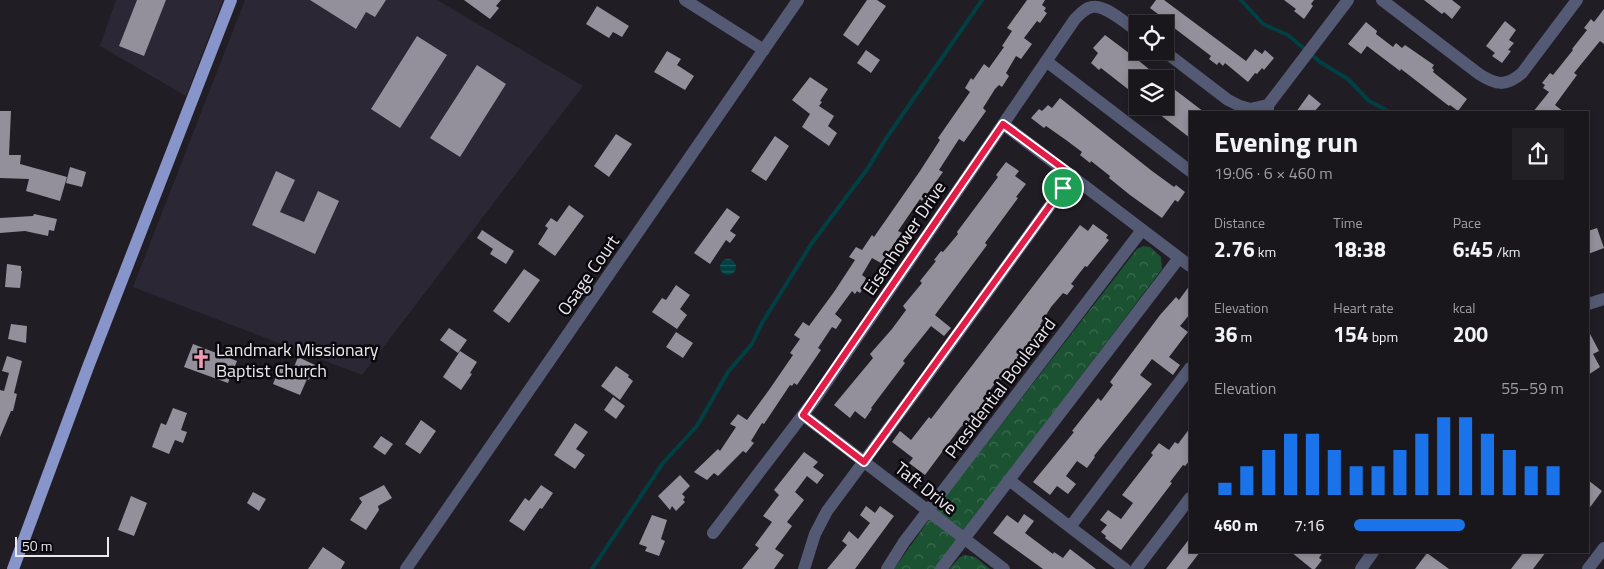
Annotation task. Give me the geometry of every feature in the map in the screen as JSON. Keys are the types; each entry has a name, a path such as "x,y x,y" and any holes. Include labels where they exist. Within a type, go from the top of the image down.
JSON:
{"main road":[{"path":"13,569 88,367 231,0"}],"street":[{"path":"686,0 764,50"},
{"name":"Osage Court","path":"406,569 798,0"},
{"path":"1174,59 1228,100 1250,109 1268,109 1348,0"},
{"path":"1382,0 1479,74 1490,81 1500,84 1512,81 1522,73 1577,0"},
{"name":"Eisenhower Drive","path":"714,533 803,415 1075,19 1083,10 1093,6 1106,9 1129,26"},
{"path":"1046,61 1189,170"},
{"path":"1003,124 1189,265"},
{"path":"804,569 814,534 823,517 1072,175"},
{"name":"Presidential Boulevard","path":"887,569 904,542 1142,230"},
{"path":"941,569 1179,258"},
{"path":"1589,304 1604,299"},
{"path":"1070,527 1189,369"},
{"name":"Taft Drive","path":"803,415 1004,569"},
{"path":"1010,480 1125,569"},
{"path":"1136,569 1189,499"},
{"path":"1588,569 1604,548"},
{"path":"1361,569 1372,553"}],"shaded area":[{"path":"116,0 223,0 186,96 100,46"},
{"path":"245,0 437,0 583,86 362,375 133,287"}],"green space":[{"path":"1143,246 1150,247 1161,257 1162,269 935,569 894,569 943,500 1137,249"},
{"path":"964,555 975,557 990,569 949,569"}],"water":[{"path":"728,259 736,267 728,275 720,267"}],"building":[{"path":"137,0 166,0 144,56 119,46"},
{"path":"310,0 386,0 375,17 366,12 356,29"},
{"path":"464,0 501,0 496,6 499,8 490,19"},
{"path":"867,0 877,0 886,6 858,46 843,35"},
{"path":"1027,0 1045,0 1042,5 1046,8 1044,11 1047,13 1040,23 1037,21 1024,38 1032,44 1021,59 1016,56 1006,73 1009,76 1002,87 999,85 995,89 983,108 986,111 964,142 959,139 939,170 943,172 922,201 920,199 898,231 902,233 881,263 872,258 862,275 866,278 865,281 867,282 860,293 857,291 855,294 852,291 835,314 842,320 836,329 832,327 818,348 821,350 797,385 794,383 792,386 790,385 764,424 762,423 751,441 754,443 746,453 743,451 718,476 714,473 707,480 694,472 718,449 720,451 736,427 730,424 738,414 747,420 769,390 793,355 790,353 800,339 794,335 803,322 809,326 855,260 849,257 856,247 862,250 872,235 874,237 920,171 940,140 938,138 970,92 965,88 971,78 973,80 984,64 989,68 1004,47 1002,46 1012,31 1007,28"},
{"path":"1156,0 1164,0 1246,61 1255,49 1262,54 1265,50 1274,58 1264,70 1262,68 1257,74 1255,73 1248,82 1225,63 1223,66 1219,62 1217,65 1209,59 1211,56 1174,28 1174,15 1157,15 1150,8"},
{"path":"1284,0 1314,0 1311,4 1313,6 1304,19 1294,11 1296,9"},
{"path":"1424,0 1452,0 1461,7 1452,19"},
{"path":"597,6 629,26 622,37 613,32 609,38 586,24"},
{"path":"1604,9 1604,44 1600,41 1574,73 1577,75 1555,105 1563,111 1534,111 1549,92 1543,88 1545,85 1542,83 1550,73 1553,75 1573,50 1587,30 1584,28 1591,19 1594,22"},
{"path":"1505,21 1516,30 1509,40 1514,43 1508,50 1511,51 1502,63 1492,56 1495,53 1486,46"},
{"path":"1366,22 1377,31 1376,34 1393,47 1396,43 1402,48 1405,45 1434,65 1432,68 1433,72 1467,99 1458,111 1367,46 1361,54 1348,44"},
{"path":"1105,35 1129,53 1129,60 1138,60 1150,70 1129,70 1129,90 1101,68 1099,70 1091,63 1098,53 1093,48"},
{"path":"417,36 447,55 400,128 371,109"},
{"path":"866,50 880,60 871,73 857,63"},
{"path":"667,51 681,59 677,65 694,76 685,90 654,72"},
{"path":"477,65 506,84 460,157 430,138"},
{"path":"810,77 828,89 819,106 834,116 828,126 837,133 829,146 802,127 810,114 792,100"},
{"path":"1174,89 1203,111 1189,111 1189,137 1160,115 1174,115"},
{"path":"1309,94 1321,104 1315,111 1297,111"},
{"path":"1060,98 1152,171 1174,187 1176,185 1185,192 1178,202 1175,200 1162,218 1130,195 1091,161 1090,163 1080,155 1082,152 1046,126 1044,128 1031,118 1039,109 1042,111 1048,105 1052,108"},
{"path":"0,111 11,111 9,155 21,155 20,164 67,177 60,201 26,191 29,179 0,178"},
{"path":"616,134 632,144 609,177 594,166"},
{"path":"775,136 789,146 766,181 751,171"},
{"path":"1006,162 1019,171 1015,176 1026,184 985,243 987,245 935,315 951,328 944,336 931,326 903,361 905,363 871,408 865,419 855,411 850,418 834,405 873,358 870,354 906,310 903,306 922,283 920,281 936,261 934,260 958,234 957,232 998,177 996,175"},
{"path":"70,167 86,172 82,187 66,183"},
{"path":"276,171 295,180 280,212 304,222 318,191 339,201 315,254 252,225"},
{"path":"569,205 584,216 555,256 538,244 548,228 545,226 551,218 557,222"},
{"path":"727,208 740,217 730,231 736,235 730,243 726,240 710,264 694,253"},
{"path":"34,214 57,219 54,231 49,230 48,236 25,231 0,233 0,218 33,216"},
{"path":"1093,224 1108,235 1106,238 1109,240 1071,284 1074,286 1067,295 1063,293 1051,307 1040,325 1042,326 1026,350 1001,380 999,378 984,398 987,400 979,411 967,426 964,424 960,428 925,475 909,463 913,458 892,442 900,431 911,440 929,417 931,419 1080,225 1088,231"},
{"path":"1597,228 1604,248 1589,254 1589,231"},
{"path":"482,230 514,251 506,264 490,254 493,249 477,238"},
{"path":"7,264 21,266 20,288 5,287"},
{"path":"524,269 540,280 509,323 493,311"},
{"path":"676,285 690,295 680,309 687,315 677,329 652,312 662,298 666,300"},
{"path":"1189,286 1189,315 1180,326 1188,332 1169,357 1180,365 1173,375 1152,359 1140,375 1152,384 1094,456 1087,468 1077,461 1066,476 1076,484 1068,494 1057,486 1050,495 1033,482 1074,432 1072,431 1098,398 1101,401 1113,385 1110,382 1160,315 1176,297 1179,300"},
{"path":"11,324 27,326 26,343 8,339"},
{"path":"449,328 467,340 458,353 440,340"},
{"path":"676,332 693,343 683,358 666,347"},
{"path":"1589,332 1599,351 1593,354 1600,367 1589,374"},
{"path":"193,344 237,361 228,383 184,367"},
{"path":"460,351 477,362 470,373 472,374 461,390 443,377"},
{"path":"7,356 22,361 14,393 17,394 13,411 11,411 0,437 0,390 4,391 9,373 2,371"},
{"path":"298,357 315,365 300,395 273,384 280,367 292,372"},
{"path":"616,366 629,375 628,377 633,381 620,400 601,386"},
{"path":"613,397 625,406 616,419 604,410"},
{"path":"173,408 187,413 181,430 187,432 183,443 175,440 169,454 152,447 161,423 166,425"},
{"path":"421,420 436,431 420,454 405,444"},
{"path":"575,423 588,432 576,449 585,455 575,469 554,455"},
{"path":"1189,429 1189,461 1185,466 1183,465 1170,482 1172,483 1121,550 1105,538 1106,536 1101,532 1107,525 1100,520 1108,510 1121,519 1133,503 1122,495 1153,455 1151,453 1159,443 1169,450 1175,442 1178,444"},
{"path":"381,436 393,444 385,455 373,447"},
{"path":"804,452 818,462 813,467 824,475 817,484 807,476 795,492 804,500 787,522 792,526 775,549 784,555 774,569 742,569 759,548 755,545 772,522 763,516 779,495 774,490"},
{"path":"680,475 690,486 682,494 685,497 683,500 685,502 676,511 672,506 670,510 658,496"},
{"path":"1589,481 1602,491 1589,509"},
{"path":"384,485 392,498 378,506 379,510 366,530 350,520 362,502 359,498"},
{"path":"541,485 553,493 524,531 509,521 525,498 529,501"},
{"path":"253,492 266,499 259,511 247,503"},
{"path":"131,496 147,503 134,536 118,530"},
{"path":"866,506 875,513 880,506 894,516 855,569 827,569 847,545 842,541 849,531 858,539 870,523 860,515"},
{"path":"1024,514 1034,521 1025,533 1053,554 1054,552 1063,558 1070,549 1096,569 1043,569 993,533 1007,515 1018,523"},
{"path":"652,515 667,520 661,539 665,541 659,556 645,551 647,547 639,544"},
{"path":"1189,539 1189,553 1199,553 1187,569 1166,569"},
{"path":"323,547 345,562 341,569 308,569"},
{"path":"1292,553 1322,553 1319,558 1322,560 1315,569 1312,569"},
{"path":"1427,553 1449,569 1415,569"},
{"path":"1523,553 1545,553 1533,569 1511,569"}],"waterway":[{"path":"592,569 663,463 697,426 728,372 752,344 762,323 812,243 868,168 885,140 982,0"},
{"path":"1241,0 1263,24 1288,35 1320,62 1348,79 1369,101 1388,111"}],"place":[{"name":"Landmark Missionary Baptist Church","path":"201,359"}],"route":[{"path":"1003,124 1072,175 1063,188 864,462 803,415 1003,124"}]}
